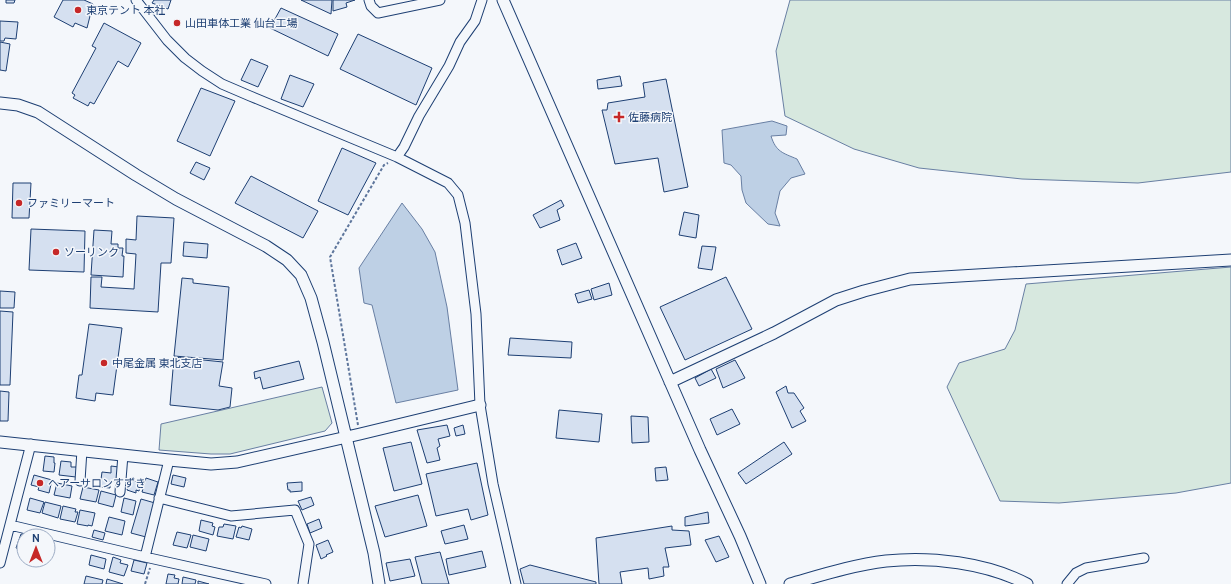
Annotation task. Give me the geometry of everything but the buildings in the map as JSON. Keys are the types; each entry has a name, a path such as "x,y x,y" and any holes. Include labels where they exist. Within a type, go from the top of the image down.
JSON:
{"street":[{"path":"136,0 167,40 185,58 222,84 397,157 448,183 458,195 465,223 476,314 480,405 493,484 516,584"},
{"path":"369,0 371,6 378,13 440,0"},
{"path":"397,157 404,147 419,116 449,66 460,42 475,21 482,0"},
{"path":"503,0 760,584"},
{"path":"0,103 18,105 38,112 176,199 266,246 287,260 301,275 311,298 323,342 345,437 358,482 379,584"},
{"path":"670,382 774,333 836,300 910,279 1231,260"},
{"path":"0,442 31,444 211,464 237,462 480,405"},
{"path":"0,563 31,444"},
{"path":"80,481 82,450"},
{"path":"120,492 123,455"},
{"path":"148,558 159,498 169,460"},
{"path":"159,498 231,516 295,510 309,544 303,584"},
{"path":"10,525 266,584"},
{"path":"1067,584 1076,573 1086,568 1144,558"},
{"path":"790,584 857,566 886,561 923,559 958,562 992,570 1027,584"}],"path":[{"path":"360,434 330,257 384,165 397,157"},
{"path":"146,584 148,558"}],"shaded area":[{"path":"790,0 1231,0 1231,172 1138,183 1022,179 919,168 854,149 785,116 776,51"},
{"path":"1231,267 1231,483 1176,493 1059,503 1000,501 947,387 959,363 1005,349 1015,330 1026,284"},
{"path":"322,387 332,423 325,431 230,454 159,450 161,424"}],"water":[{"path":"772,121 787,126 786,135 771,136 775,146 784,153 797,159 805,174 791,178 780,191 775,213 780,226 768,224 746,203 742,190 741,176 731,165 724,163 722,130"},
{"path":"402,203 422,229 435,252 447,307 458,390 396,403 372,305 364,303 359,268"}],"place":[{"name":"東京テント 本社","path":"78,10"},
{"name":"山田車体工業 仙台工場","path":"177,23"},
{"name":"佐藤病院","path":"619,117"},
{"name":"ファミリーマート","path":"19,203"},
{"name":"ソーリンク","path":"56,252"},
{"name":"中尾金属 東北支店","path":"104,363"},
{"name":"ヘアーサロンすずき","path":"40,483"}]}
